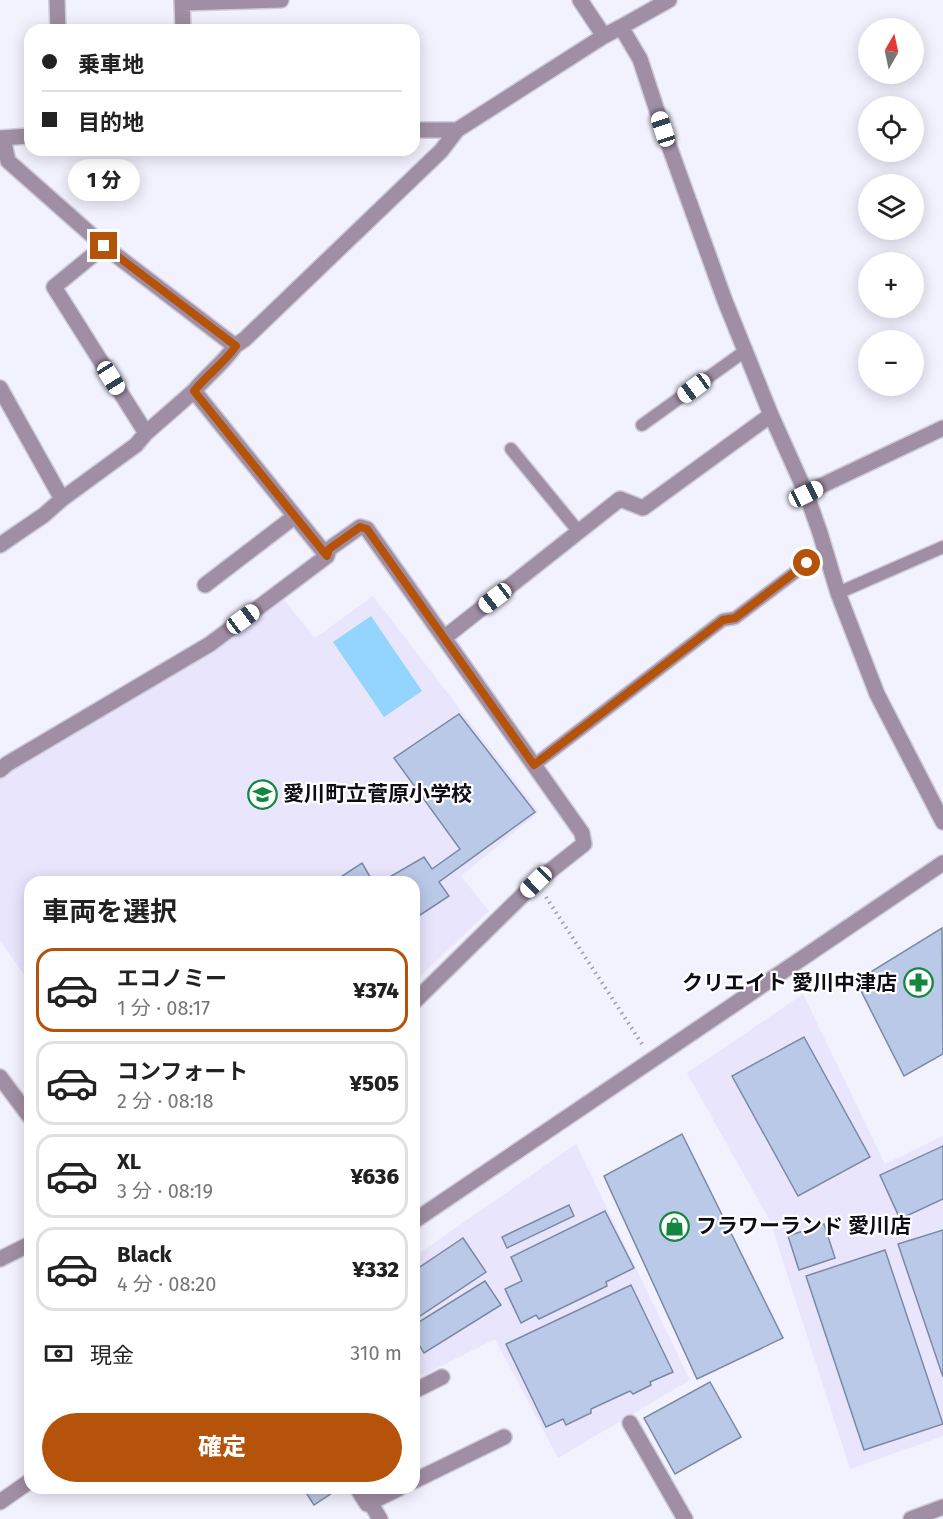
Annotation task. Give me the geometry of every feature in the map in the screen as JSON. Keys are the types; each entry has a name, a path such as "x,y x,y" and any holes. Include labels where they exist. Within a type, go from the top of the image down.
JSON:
{"street":[{"path":"57,0 58,24"},
{"path":"183,24 182,1 281,0"},
{"path":"580,0 604,36"},
{"path":"0,545 44,515 136,445 146,433 194,391 236,346 441,151 457,130 604,36 669,0"},
{"path":"621,27 640,59 666,140 725,301 806,494 838,593 877,694 943,822"},
{"path":"420,130 457,130"},
{"path":"24,136 1,138 8,161 104,246 236,346"},
{"path":"104,246 54,286 146,433"},
{"path":"0,388 62,500"},
{"path":"194,391 327,556"},
{"path":"444,638 620,499 643,508 771,415"},
{"path":"806,494 943,428"},
{"path":"205,585 294,517"},
{"path":"0,770 210,644 327,556 329,549 360,527 367,529 582,833 584,844 536,882 420,996"},
{"path":"420,1217 943,863"},
{"path":"0,1077 24,1109"},
{"path":"0,1259 24,1247"},
{"path":"420,1388 442,1377"},
{"path":"630,1423 685,1519"},
{"path":"420,1478 504,1437"},
{"path":"0,1502 24,1485"},
{"path":"361,1494 367,1504 387,1494"},
{"path":"370,1502 380,1519"},
{"path":"912,1519 943,1506"}],"lane":[{"path":"642,425 745,351"},
{"path":"511,449 579,532"},
{"path":"838,593 943,547"},
{"path":"534,765 723,620 735,618 825,549"}],"path":[{"path":"536,882 652,1060"}],"shaded area":[{"name":"愛川町立菅原小学校","path":"373,596 539,812 461,876 489,911 420,976 420,876 24,876 24,974 0,940 0,776 212,652 284,600 315,638"},
{"path":"803,994 885,1164 943,1136 943,1436 850,1469 770,1221 687,1073"},
{"path":"576,1144 690,1380 558,1458 495,1339 420,1376 420,1253"}],"water":[{"path":"371,616 422,691 384,717 333,642"}],"building":[{"path":"459,714 535,812 439,882 449,896 420,915 420,876 391,876 424,857 432,869 460,849 394,758"},
{"path":"362,863 370,876 342,876"},
{"path":"942,928 943,1054 904,1076 856,981"},
{"path":"804,1037 870,1157 798,1196 732,1076"},
{"path":"682,1134 783,1338 697,1379 604,1176"},
{"path":"943,1146 943,1199 900,1219 880,1175"},
{"path":"569,1205 574,1216 507,1248 502,1237"},
{"path":"605,1211 634,1268 606,1282 607,1286 539,1319 536,1315 521,1323 505,1289 522,1281 511,1257"},
{"path":"824,1224 835,1258 799,1270 788,1236"},
{"path":"943,1230 943,1377 898,1244"},
{"path":"463,1238 486,1272 420,1316 420,1267"},
{"path":"885,1250 943,1424 864,1450 806,1276"},
{"path":"485,1281 501,1305 424,1353 420,1347 420,1321"},
{"path":"631,1285 673,1372 650,1382 651,1385 633,1394 630,1391 591,1409 591,1413 566,1425 563,1419 546,1427 506,1344"},
{"path":"710,1382 741,1437 675,1474 644,1418"},
{"path":"307,1494 330,1494 314,1505"}],"place":[{"name":"愛川町立菅原小学校","path":"262,794"},
{"name":"クリエイト 愛川中津店","path":"918,983"},
{"name":"フラワーランド 愛川店","path":"675,1226"}],"route":[{"path":"104,246 236,346 194,391 327,556 329,549 360,527 367,529 534,765 723,620 735,618 807,563"}]}
